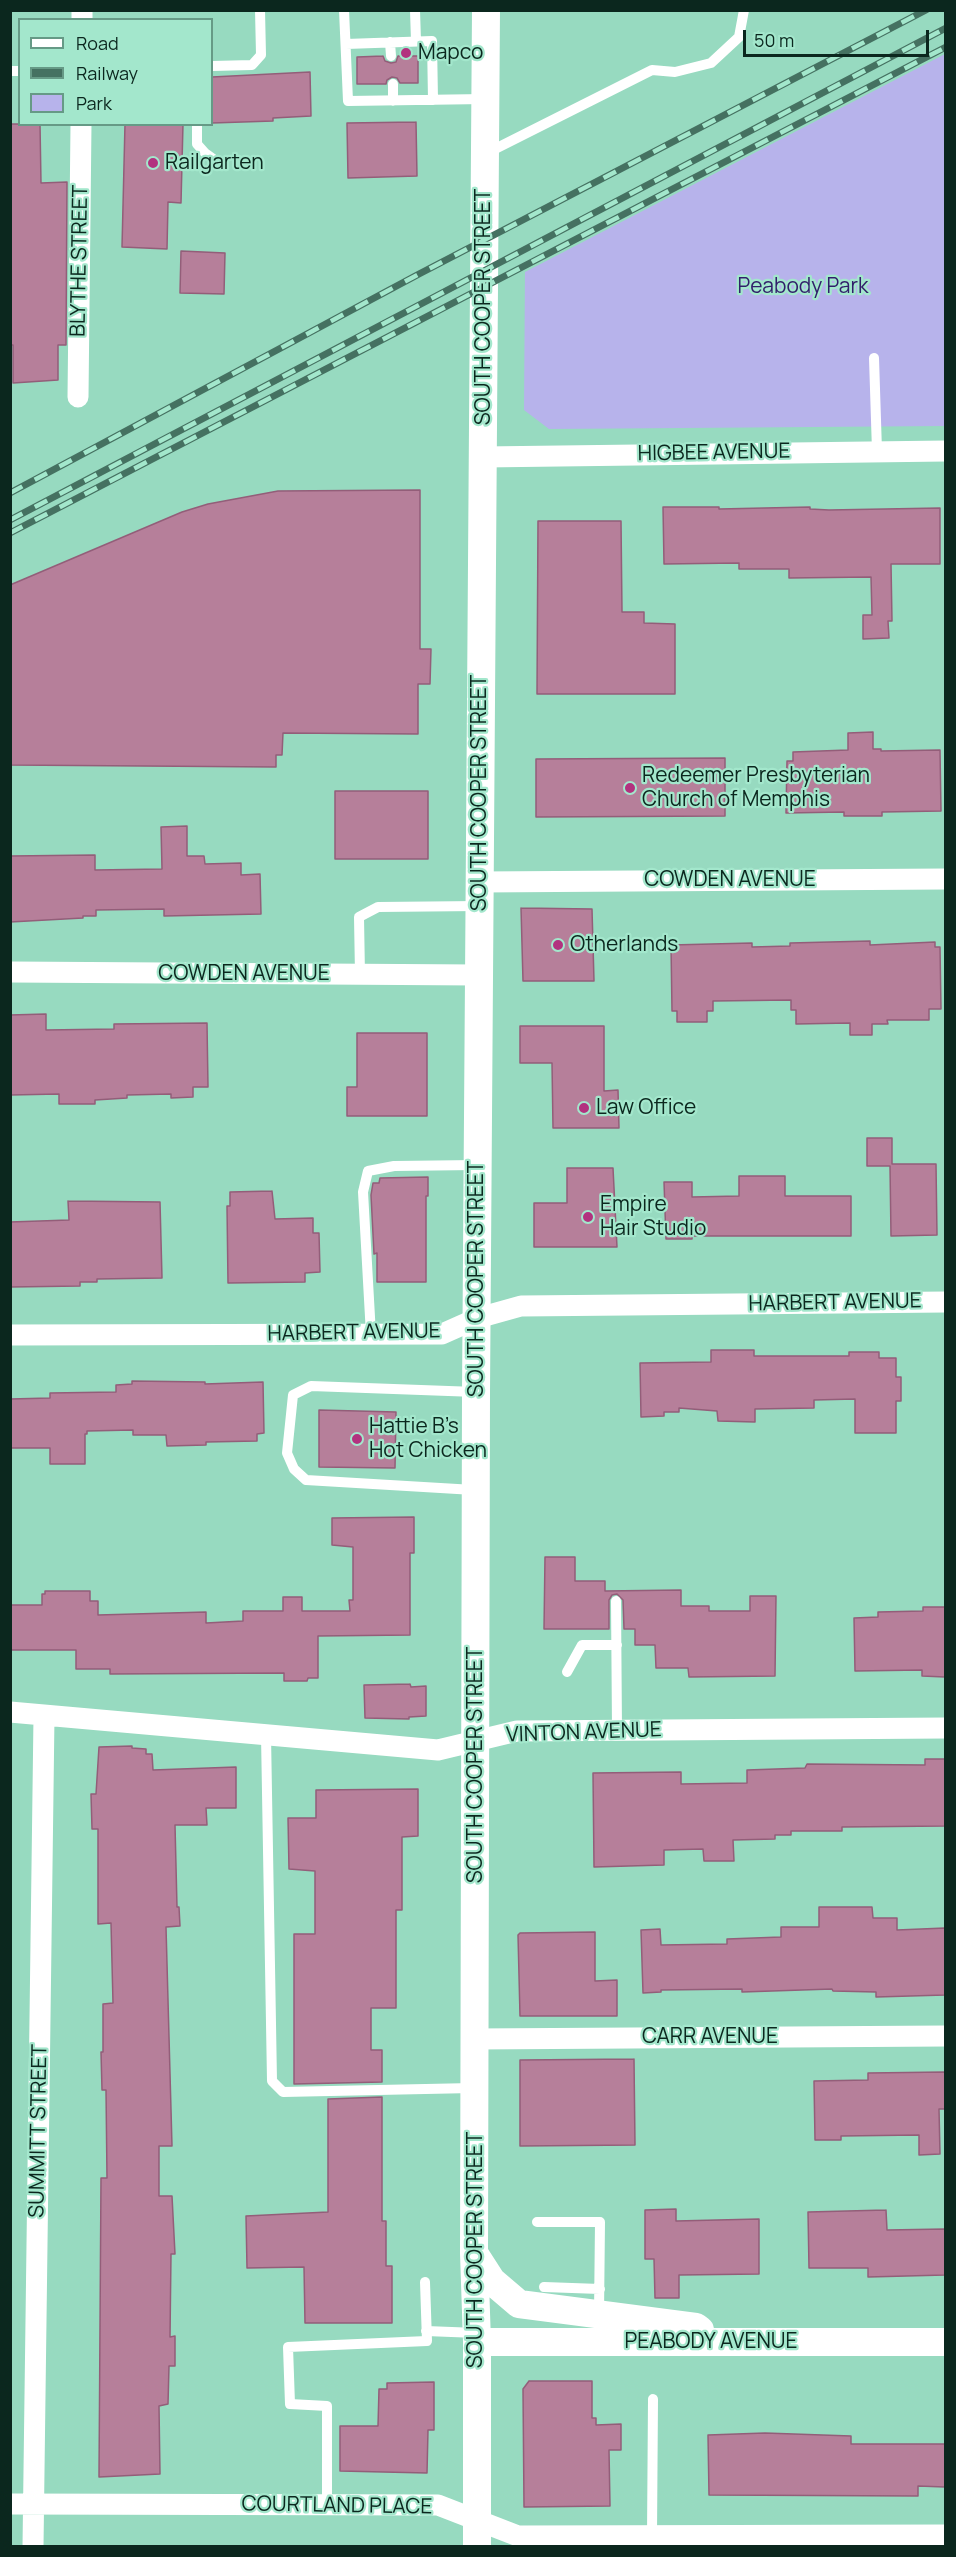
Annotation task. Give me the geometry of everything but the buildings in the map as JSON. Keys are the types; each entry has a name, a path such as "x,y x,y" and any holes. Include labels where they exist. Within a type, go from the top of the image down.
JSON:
{"main road":[{"name":"SOUTH COOPER STREET","path":"477,2534 477,2337 474,2253 477,1741 476,1392 486,10"},
{"path":"474,2253 492,2281 519,2304 599,2302 696,2326 712,2342"},
{"name":"PEABODY AVENUE","path":"477,2337 712,2342 945,2342"}],"street":[{"name":"BLYTHE STREET","path":"78,397 81,126"},
{"name":"HIGBEE AVENUE","path":"483,457 945,451"},
{"name":"COWDEN AVENUE","path":"479,894 945,879"},
{"name":"COWDEN AVENUE","path":"10,972 478,975"},
{"name":"HARBERT AVENUE","path":"10,1335 442,1334 478,1318 521,1306 945,1302"},
{"name":"VINTON AVENUE","path":"10,1712 438,1750 517,1731 945,1728"},
{"name":"SUMMITT STREET","path":"33,2547 44,1716"},
{"name":"CARR AVENUE","path":"475,2039 945,2036"},
{"name":"COURTLAND PLACE","path":"10,2504 438,2505 477,2534 519,2536 945,2535"}],"lane":[{"path":"213,66 252,65 261,55 260,10"},
{"path":"344,10 348,101 485,99"},
{"path":"415,10 416,41"},
{"path":"485,154 652,70 675,72 711,63 739,37 744,10"},
{"path":"346,44 432,41 433,100"},
{"path":"390,42 391,56"},
{"path":"393,84 393,101"},
{"path":"197,126 197,144 219,163"},
{"path":"874,358 877,451"},
{"path":"360,975 359,917 378,906 479,894"},
{"path":"370,1335 363,1192 368,1171 394,1166 478,1165"},
{"path":"476,1392 311,1386 293,1395 287,1453 294,1469 306,1480 476,1490"},
{"path":"616,1600 617,1730"},
{"path":"567,1672 582,1645 617,1645"},
{"path":"266,1735 272,2082 283,2092 476,2088"},
{"path":"537,2222 600,2222 599,2302 544,2287"},
{"path":"327,2505 327,2406 290,2404 288,2347 427,2341 425,2282"},
{"path":"426,2331 477,2337"},
{"path":"652,2535 653,2398"}],"green space":[{"name":"Peabody Park","path":"945,54 945,426 549,429 524,410 525,272"}],"railway":[{"path":"10,493 419,274 926,10"},
{"path":"10,520 946,28"},
{"path":"10,533 946,47"}],"place":[{"name":"Mapco","path":"406,53"},
{"name":"Railgarten","path":"153,163"},
{"name":"Redeemer Presbyterian Church of Memphis","path":"630,788"},
{"name":"Otherlands","path":"558,945"},
{"name":"Law Office","path":"584,1108"},
{"name":"Empire Hair Studio","path":"588,1217"},
{"name":"Hattie B’s Hot Chicken","path":"357,1439"}]}
